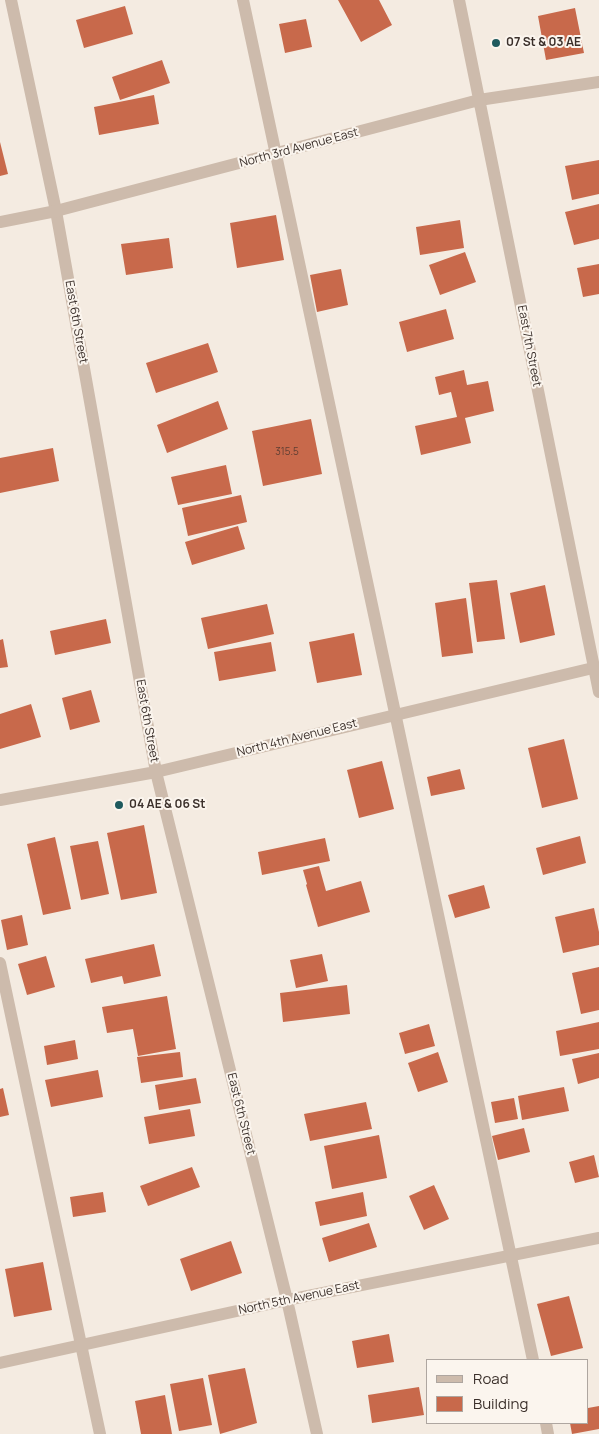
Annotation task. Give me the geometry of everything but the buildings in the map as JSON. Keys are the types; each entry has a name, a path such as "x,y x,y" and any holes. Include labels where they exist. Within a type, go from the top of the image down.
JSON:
{"street":[{"name":"East 6th Street","path":"10,0 56,211 156,772 287,1300 317,1434"},
{"path":"244,0 533,1359"},
{"name":"East 7th Street","path":"459,0 599,692"},
{"name":"North 3rd Avenue East","path":"0,222 56,211 479,100 599,82"},
{"name":"North 4th Avenue East","path":"0,800 156,772 593,668"},
{"path":"0,963 100,1434"},
{"name":"North 5th Avenue East","path":"0,1364 287,1300 599,1238"}],"place":[{"name":"07 St & 03 AE","path":"496,43"},
{"name":"04 AE & 06 St","path":"119,805"}]}
